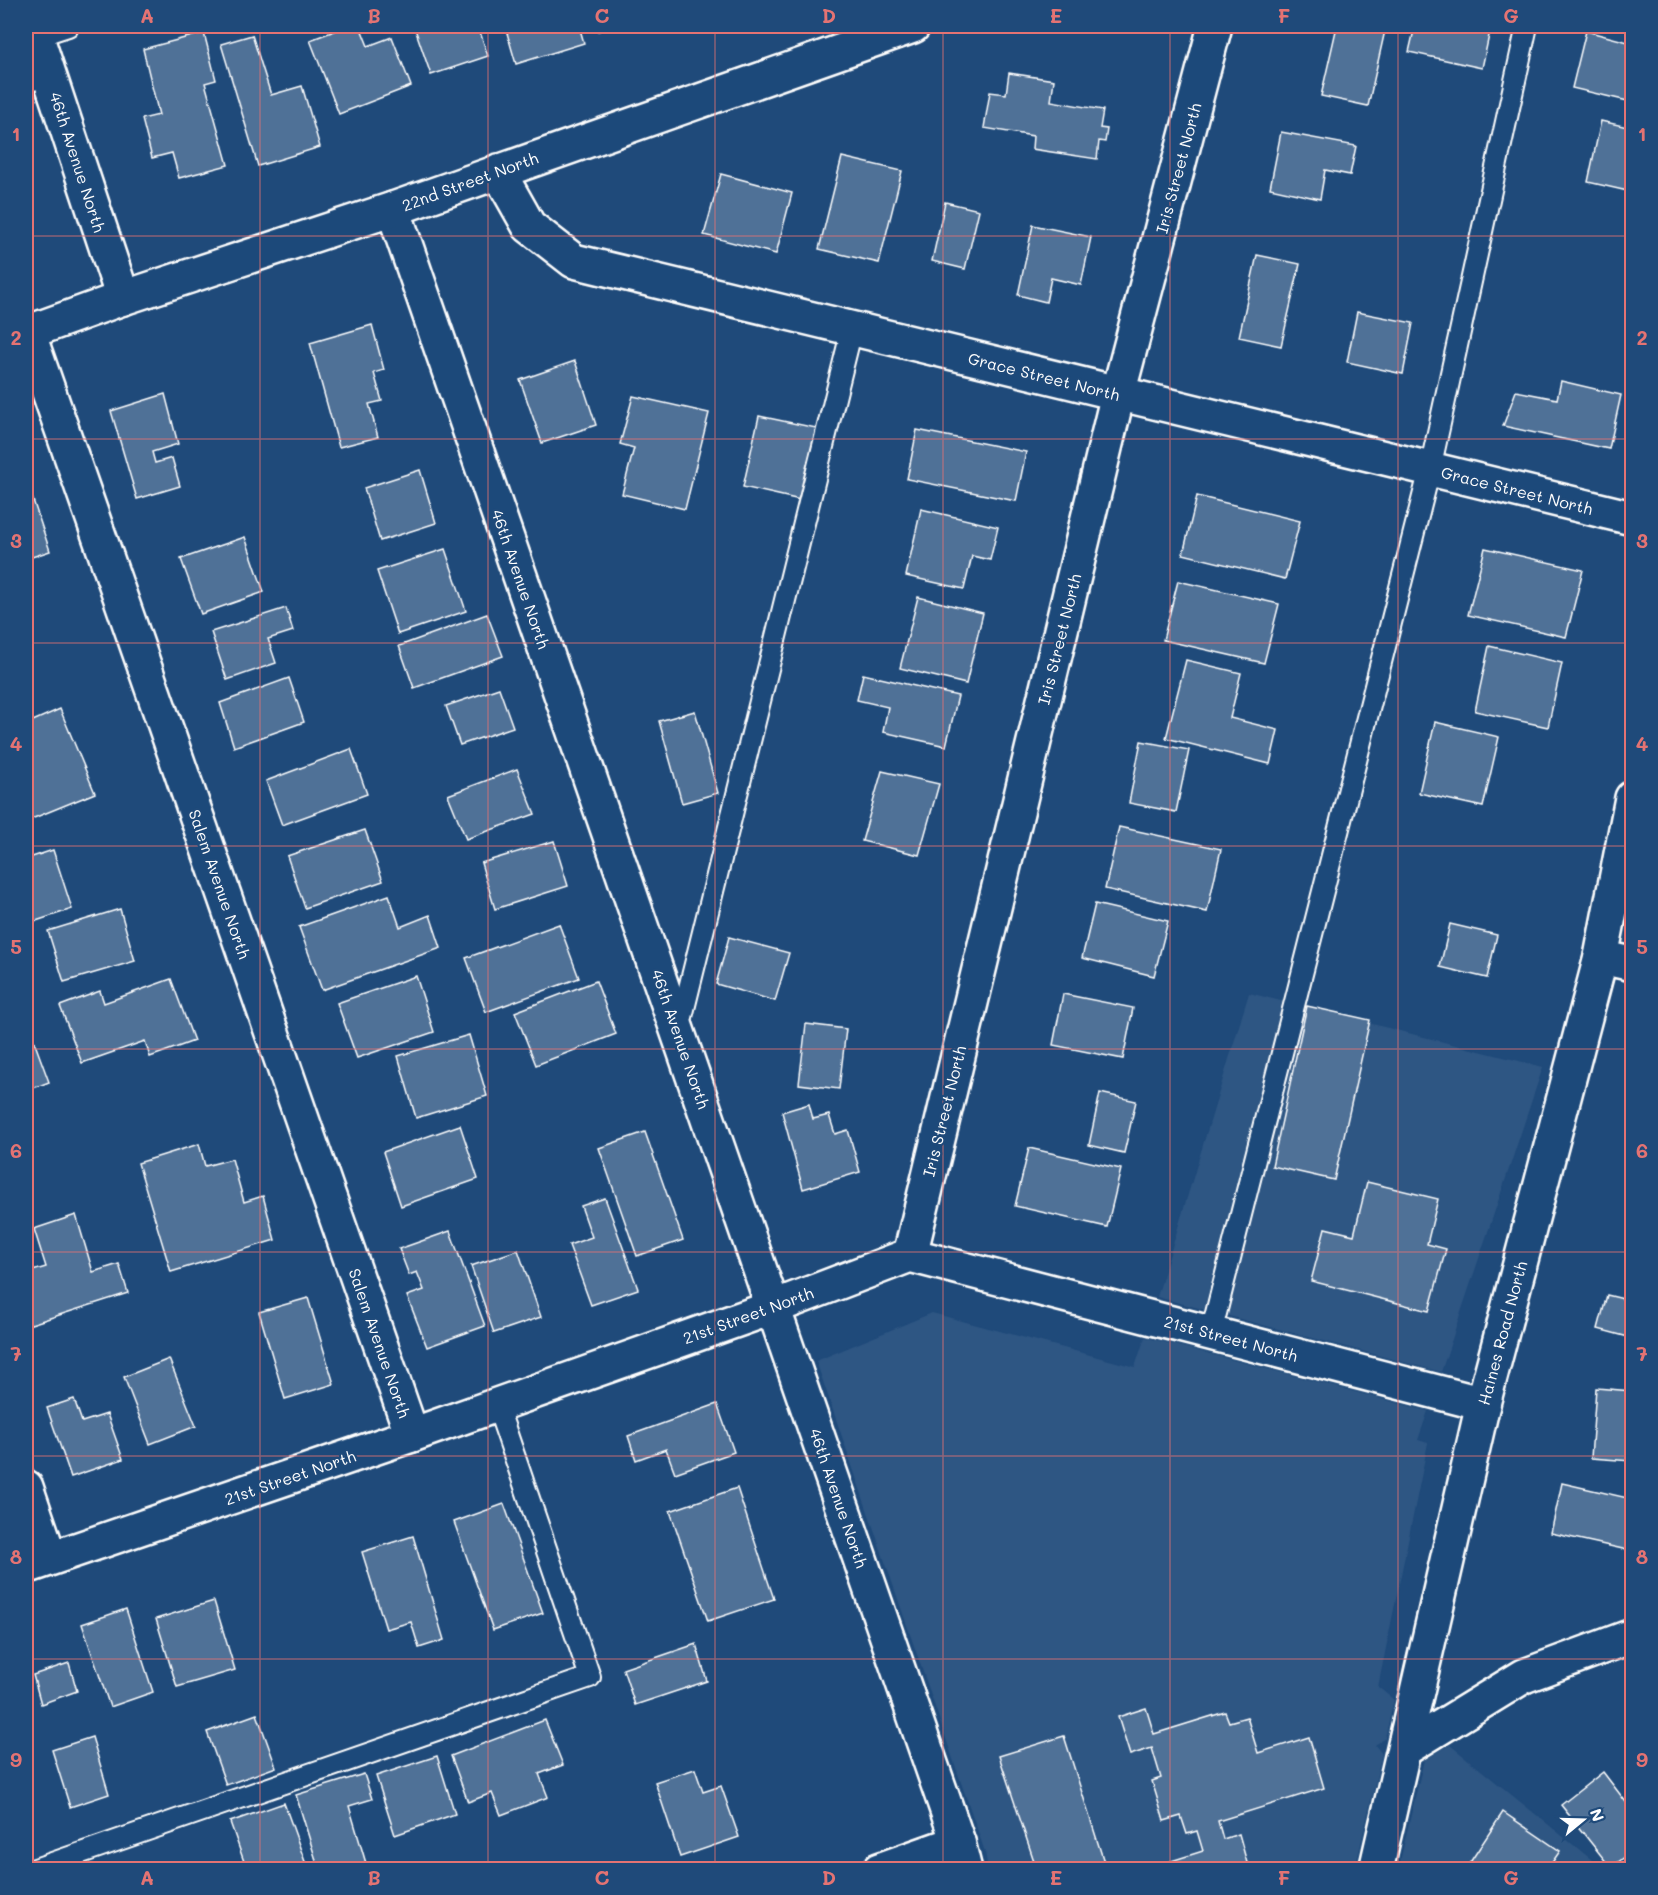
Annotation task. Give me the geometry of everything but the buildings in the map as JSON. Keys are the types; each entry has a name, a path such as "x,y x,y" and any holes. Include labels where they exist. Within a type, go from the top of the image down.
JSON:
{"street":[{"name":"22nd Street North","path":"27,332 393,209 913,26"},
{"name":"Iris Street North","path":"910,1255 1118,394 1215,26"},
{"name":"46th Avenue North","path":"35,31 37,78 123,298"},
{"name":"Grace Street North","path":"498,171 529,226 574,261 1632,518"},
{"name":"46th Avenue North","path":"393,209 774,1307 961,1856"},
{"name":"Salem Avenue North","path":"27,332 412,1435"},
{"name":"Haines Road North","path":"1377,1869 1484,1404 1617,960 1632,798"},
{"name":"21st Street North","path":"38,1562 412,1435 774,1307 910,1255 1484,1404"},
{"path":"26,1487 38,1562"},
{"path":"1405,1749 1524,1676 1632,1636"},
{"path":"879,1869 961,1856"}],"lane":[{"path":"35,31 68,26"},
{"path":"1211,1333 1430,469 1527,26"},
{"path":"678,1032 852,329"},
{"path":"32,1869 590,1677 497,1405"}],"shaded area":[{"path":"1249,993 1543,1067 1441,1372 1157,1297"},
{"path":"932,1313 1135,1367 1145,1337 1428,1411 1418,1440 1428,1443 1378,1687 1394,1700 1385,1738 1375,1745 1382,1754 1355,1869 988,1869 985,1852 816,1361"},
{"path":"1450,1745 1603,1869 1398,1870 1424,1760"}]}
